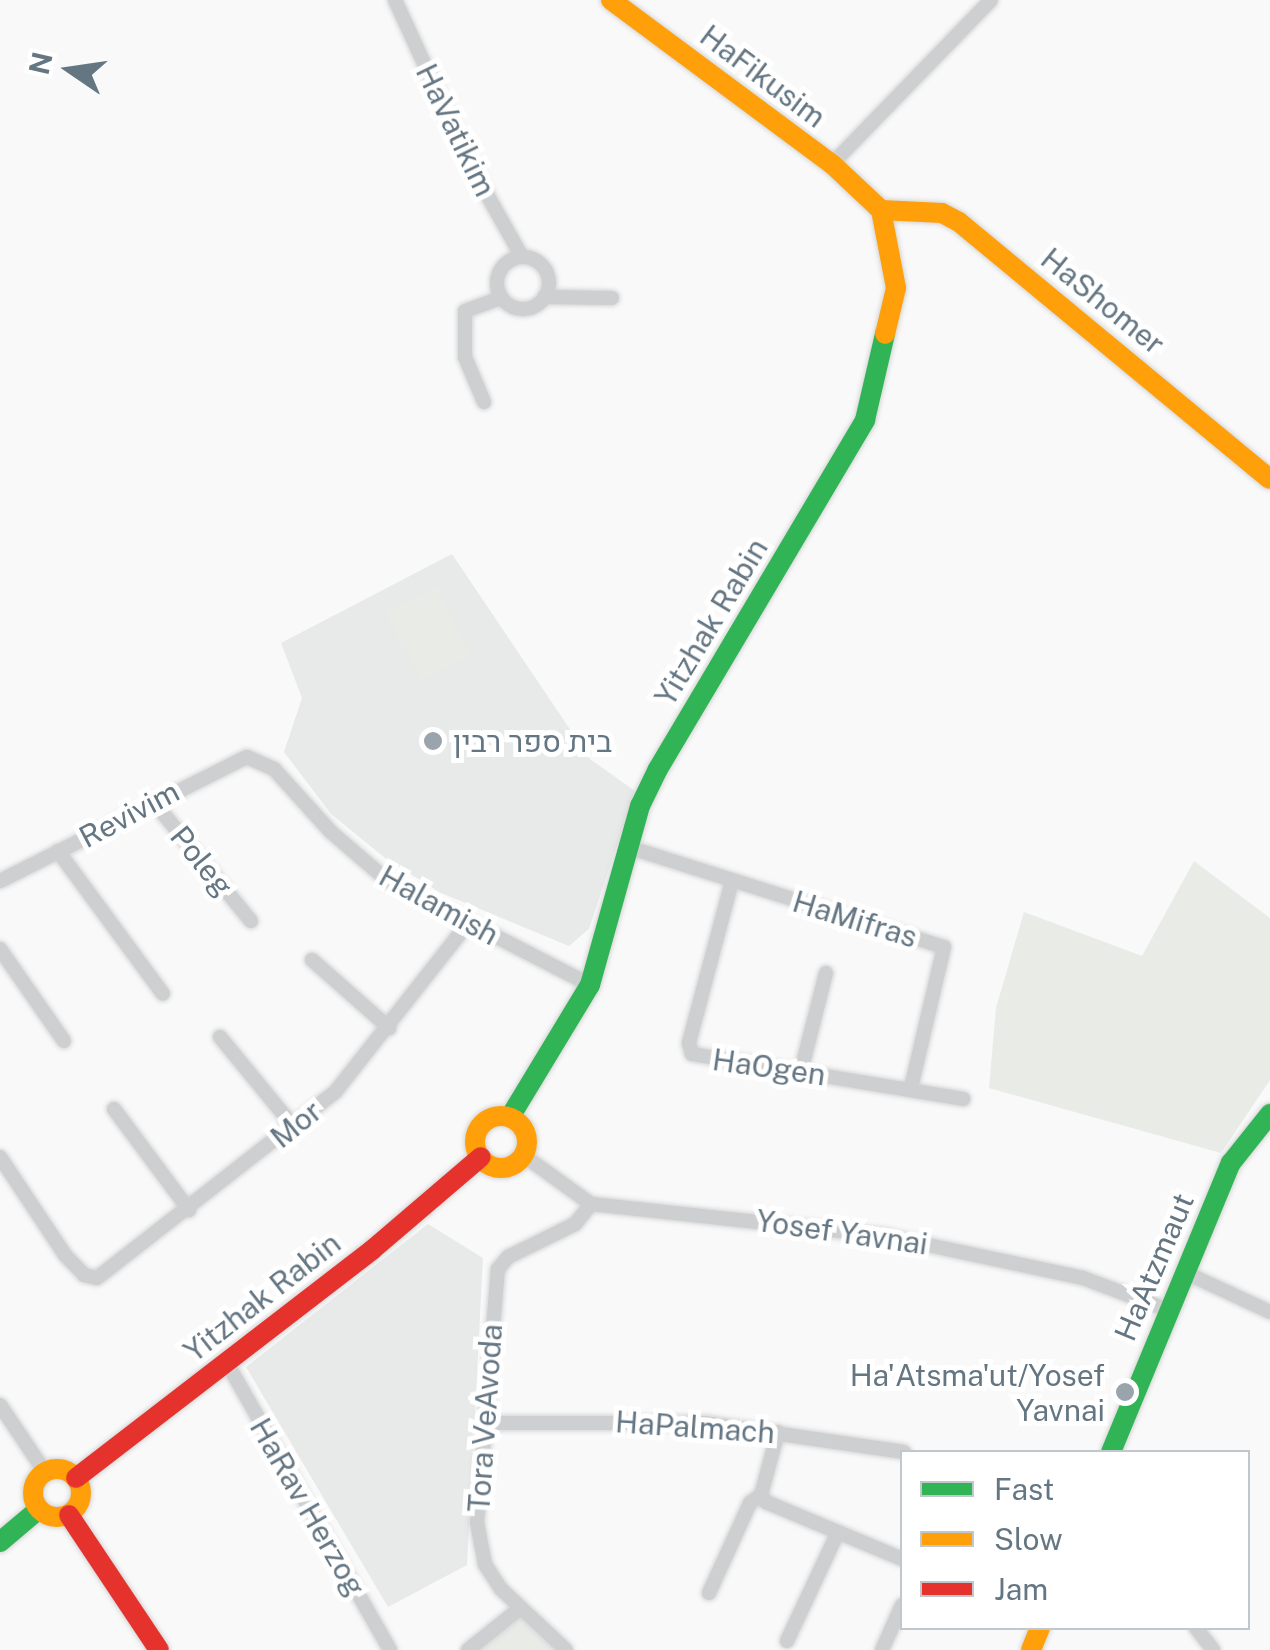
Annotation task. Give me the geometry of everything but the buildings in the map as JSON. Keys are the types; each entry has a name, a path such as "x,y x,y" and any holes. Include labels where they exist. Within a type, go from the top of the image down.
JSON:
{"street":[{"name":"HaVatikim","path":"395,0 471,166 522,257"},
{"name":"HaFikusim","path":"611,0 832,164"},
{"path":"881,210 832,164 991,0"},
{"name":"HaShomer","path":"881,210 942,212 959,222 1270,480"},
{"name":"Yitzhak Rabin","path":"510,1118 590,985 628,848 658,769 865,420 896,288 881,210"},
{"path":"502,298 498,275 522,257 537,261 547,274 544,297"},
{"path":"484,402 465,358 466,311 502,298 523,308 544,297 612,298"},
{"name":"Revivim","path":"0,881 235,760 260,762"},
{"name":"Halamish","path":"260,762 285,780 364,864 590,985"},
{"name":"Poleg","path":"153,801 251,921"},
{"name":"HaMifras","path":"628,848 944,946 911,1088"},
{"path":"58,851 163,994"},
{"name":"HaOgen","path":"732,880 689,1044 692,1054 963,1099"},
{"name":"Mor","path":"0,1156 84,1275 110,1272 336,1091 468,923"},
{"path":"0,949 64,1041"},
{"path":"312,960 389,1028"},
{"path":"801,1071 826,972"},
{"path":"220,1036 294,1127"},
{"path":"114,1109 190,1210"},
{"name":"HaAtzmaut","path":"1112,1450 1231,1163 1270,1114"},
{"path":"492,1118 510,1118 526,1133 523,1155 502,1168 481,1157 478,1130 492,1118"},
{"path":"523,1155 590,1204"},
{"name":"Yitzhak Rabin","path":"76,1478 227,1363 481,1157"},
{"name":"Yosef Yavnai","path":"590,1204 886,1236 1083,1278 1168,1310"},
{"name":"Tora VeAvoda","path":"566,1650 518,1610 478,1544 498,1269 508,1257 575,1224 590,1204"},
{"path":"1184,1272 1270,1312"},
{"name":"HaRav Herzog","path":"227,1363 390,1650"},
{"path":"0,1405 45,1472"},
{"name":"HaPalmach","path":"485,1423 616,1420 778,1432 900,1451"},
{"path":"709,1593 750,1503 761,1495 778,1432"},
{"path":"62,1470 76,1478 80,1502 69,1514 50,1516 39,1509 33,1494 45,1472 62,1470"},
{"path":"761,1495 900,1558"},
{"path":"0,1542 39,1509"},
{"path":"69,1514 159,1650"},
{"path":"787,1642 838,1532"},
{"path":"468,1650 518,1610"},
{"path":"882,1650 900,1610"},
{"path":"1198,1630 1213,1650"}],"shaded area":[{"name":"בית ספר רבין","path":"452,554 590,759 635,791 589,929 569,946 439,892 385,858 331,814 284,752 302,698 281,643"},
{"path":"436,586 471,655 421,681 385,612"},
{"path":"1194,861 1270,918 1270,1080 1221,1153 989,1088 996,1008 1024,912 1142,956"},
{"path":"428,1224 483,1258 467,1565 388,1607 246,1367"},
{"path":"518,1610 566,1650 468,1650"}],"traffic: fast":[{"path":"510,1117 590,985 640,806 658,769 865,420 885,334"},
{"path":"1112,1450 1231,1163 1270,1114"},
{"path":"0,1542 39,1509"}],"traffic: slow":[{"path":"611,0 832,164 881,210 896,288 885,334"},
{"path":"881,210 942,213 959,222 1270,479"},
{"path":"501,1116 519,1124 527,1142 519,1160 501,1168 483,1160 475,1142 483,1124 501,1116"},
{"path":"57,1469 74,1476 81,1493 74,1510 57,1517 40,1510 33,1493 40,1476 57,1469"},
{"path":"1031,1650 1039,1630"}],"traffic: jam":[{"path":"76,1478 372,1250 481,1157"},
{"path":"69,1515 159,1650"}],"place":[{"name":"בית ספר רבין","path":"433,741"},
{"name":"Ha'Atsma'ut/Yosef Yavnai","path":"1125,1392"}]}
